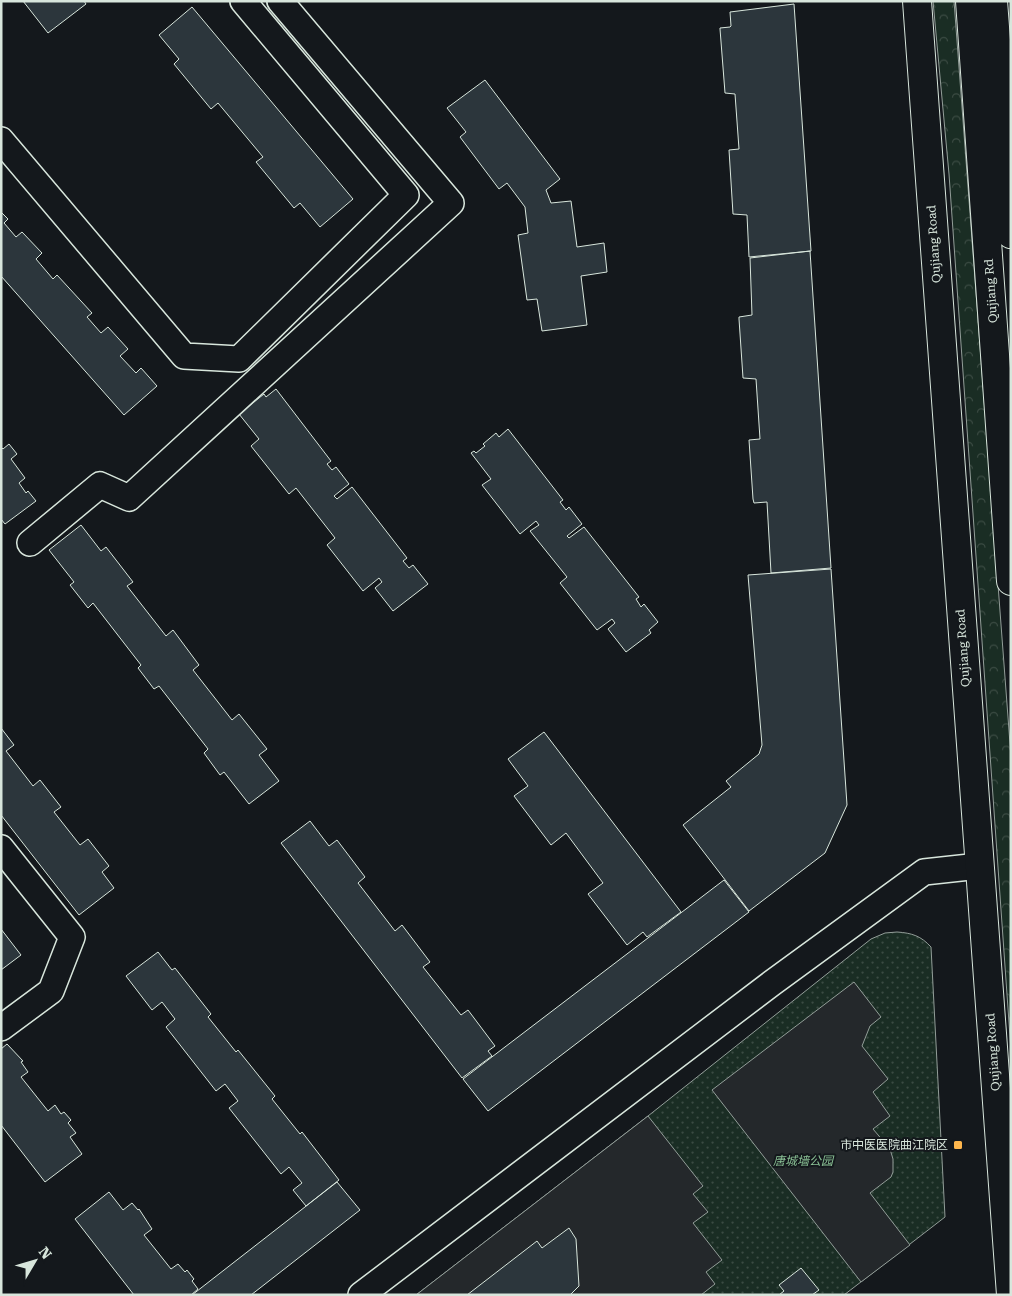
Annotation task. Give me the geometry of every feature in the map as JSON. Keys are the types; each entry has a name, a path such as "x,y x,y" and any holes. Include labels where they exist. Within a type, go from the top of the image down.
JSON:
{"main road":[{"name":"Qujiang Road","path":"917,1 1011,1294"},
{"name":"Qujiang Rd","path":"970,1 1011,582"},
{"path":"994,1 1011,234"}],"street":[{"path":"1,140 184,356 240,359 406,195 243,1"},
{"path":"30,543 100,485 129,498 451,203 280,1"},
{"path":"1,848 72,937 51,990 1,1028"},
{"path":"361,1295 764,989 924,872 979,866"}],"green space":[{"path":"933,1 954,1 1011,757 1011,1051 949,174"},
{"name":"唐城墙公园","path":"897,932 916,936 924,940 931,947 945,1217 844,1295 416,1295 648,1116 871,939 885,933"}],"shaded area":[{"path":"854,982 881,1017 870,1026 862,1046 888,1079 873,1092 890,1116 873,1129 890,1149 893,1159 893,1172 891,1177 870,1193 910,1245 861,1282 712,1090"},
{"path":"648,1116 703,1186 693,1194 708,1212 693,1223 722,1260 706,1272 715,1284 701,1295 416,1295"}],"building":[{"path":"23,1 84,1 86,4 48,33"},
{"path":"794,4 811,251 749,257 747,215 733,214 729,150 739,149 735,94 725,93 720,28 731,26 730,12"},
{"path":"192,7 353,199 320,227 300,203 294,208 256,162 263,157 218,103 211,109 174,64 179,59 159,35"},
{"path":"485,80 560,179 546,190 551,203 571,201 577,247 604,243 607,272 581,276 587,325 542,331 537,299 527,300 518,235 528,233 525,207 507,183 499,189 460,137 466,132 447,108"},
{"path":"1,212 8,219 4,223 16,237 22,232 42,253 36,259 53,279 57,275 92,313 87,317 101,333 108,327 128,349 120,356 136,373 141,368 157,386 124,415 1,276"},
{"path":"810,251 831,568 771,573 767,502 754,503 753,499 749,440 760,439 756,379 743,378 739,317 752,315 750,258"},
{"path":"276,389 331,461 327,464 332,470 336,467 349,484 334,496 337,499 352,487 407,558 403,561 409,568 413,565 428,584 393,611 375,588 382,582 379,578 363,591 327,545 335,538 296,488 289,494 251,446 259,439 239,414 264,394 266,397"},
{"path":"508,429 563,500 560,502 566,510 569,507 582,524 567,536 569,538 584,527 639,597 636,599 641,607 644,604 658,622 649,630 651,633 626,652 608,629 615,623 612,619 597,630 560,583 567,577 530,531 539,525 536,521 520,534 482,485 491,479 471,453 474,451 476,453 485,446 483,444 496,433 499,437"},
{"path":"9,444 17,454 11,459 25,478 19,483 26,493 28,491 36,501 5,524 1,519 1,447 3,449"},
{"path":"81,525 101,551 106,547 133,582 127,586 166,636 173,630 199,665 193,670 232,720 239,714 267,749 259,755 279,781 249,804 224,772 220,775 204,753 208,749 159,686 154,689 138,668 141,665 93,603 88,608 70,585 74,582 49,550"},
{"path":"831,569 847,805 825,853 749,911 683,825 731,787 726,781 759,754 762,745 748,575"},
{"path":"1,728 14,745 6,751 33,786 40,780 61,807 54,812 80,845 88,839 109,866 102,872 114,888 79,915 1,815"},
{"path":"544,732 681,912 647,937 643,932 627,945 588,894 603,883 566,833 551,845 514,796 528,786 508,759"},
{"path":"310,821 329,846 337,840 365,877 358,883 395,931 402,925 430,962 423,967 461,1015 468,1010 495,1046 488,1051 492,1056 462,1078 281,843"},
{"path":"724,880 749,912 488,1111 463,1079"},
{"path":"1,929 21,955 1,970"},
{"path":"158,952 172,970 175,968 211,1014 208,1017 236,1052 238,1050 275,1096 272,1099 300,1134 302,1132 339,1180 306,1206 293,1190 302,1183 289,1167 281,1174 229,1108 238,1101 225,1084 216,1091 166,1027 175,1019 162,1002 152,1010 126,976"},
{"path":"7,1044 23,1061 21,1062 28,1072 21,1077 48,1111 55,1105 61,1114 64,1112 71,1120 68,1123 76,1133 70,1137 82,1154 45,1182 1,1125 1,1049"},
{"path":"337,1182 360,1210 251,1295 192,1295"},
{"path":"109,1192 123,1210 132,1203 139,1209 152,1229 144,1235 171,1269 178,1264 185,1272 187,1270 194,1279 192,1281 198,1289 191,1295 134,1295 75,1219"},
{"path":"569,1228 576,1239 579,1286 570,1295 467,1295 537,1241 542,1248"},
{"path":"801,1268 819,1290 812,1295 779,1295 784,1291 779,1285"}],"place":[{"name":"市中医医院曲江院区","path":"958,1145"}]}
